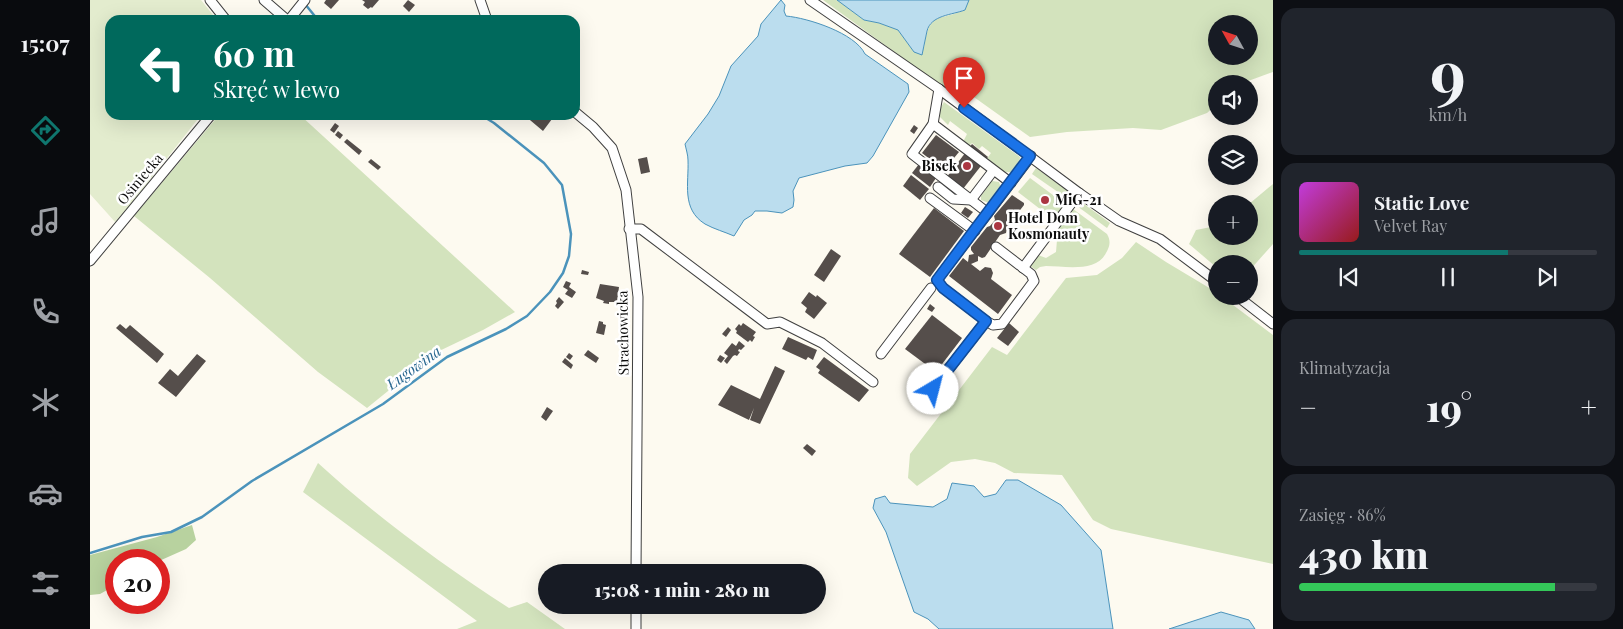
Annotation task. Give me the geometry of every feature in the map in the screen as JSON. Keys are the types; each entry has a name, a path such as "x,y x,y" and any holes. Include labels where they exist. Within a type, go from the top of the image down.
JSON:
{"street":[{"path":"210,0 222,15"},
{"path":"264,0 282,15"},
{"path":"480,0 485,15"},
{"path":"810,0 939,89 1119,221 1160,239 1208,275"},
{"path":"292,15 302,4"},
{"path":"939,89 932,124 912,154 988,213"},
{"name":"Strachowicka","path":"580,116 612,148 626,190 638,297 636,564"},
{"name":"Osiniecka","path":"90,261 207,120"},
{"path":"932,124 1011,183"},
{"path":"996,247 1032,274 1034,281 1002,324 993,325 943,288 937,280 1030,156"},
{"path":"971,200 993,171"},
{"path":"938,187 953,199 971,200"},
{"path":"1023,268 1079,193"},
{"path":"930,198 975,231"},
{"path":"629,229 641,229 767,324 780,322 822,343 873,382"},
{"path":"881,354 931,288"},
{"path":"1248,305 1273,324"},
{"path":"933,389 986,321"},
{"path":"636,614 636,629"}],"green space":[{"path":"90,0 201,0 213,15 105,15 105,120 197,120 116,223 90,194"},
{"path":"823,0 837,0 864,20 898,30 914,52 924,48 926,36 932,23 965,10 969,0 1273,0 1273,72 1258,77 1258,75 1208,75 1208,112 1161,130 1133,128 1067,132 1030,137 950,80 944,88"},
{"path":"944,102 1020,157 1015,170 1006,172 1001,170 986,160 991,153 982,146 979,149 972,143 969,146 963,142 967,134 950,121 948,125 940,117 940,109"},
{"path":"215,120 305,120 515,312 435,353 367,408 318,372 210,278 134,216"},
{"path":"1036,168 1068,191 1068,199 1032,174"},
{"path":"1030,178 1065,204 1053,219 1018,192"},
{"path":"992,181 999,182 1001,188 989,203 981,200 981,196"},
{"path":"1273,184 1273,244 1258,261 1258,255 1208,255 1208,260 1189,244 1196,230 1208,228 1208,245 1258,245 1258,196"},
{"path":"1084,204 1110,223 1107,228 1077,206"},
{"path":"1073,209 1107,234 1109,246 1106,253 1101,259 1087,266 1046,266 1036,270 1030,266 1038,255 1046,258 1056,252 1057,240 1052,236"},
{"path":"1136,242 1208,287 1208,305 1233,305 1273,335 1273,564 1111,529 1093,520 1062,475 1014,473 995,463 975,459 951,462 917,486 908,478 910,454 992,347 1007,355 1066,278 1097,275 1122,258"},
{"path":"318,463 386,521 434,557 509,608 527,602 538,610 538,614 544,614 565,629 457,629 477,621 303,492"},
{"path":"192,525 196,540 186,549 170,556 170,549 112,549"},
{"path":"105,551 105,591 100,594 90,595 90,555"}],"water":[{"path":"781,0 785,5 784,11 786,16 818,23 852,39 865,54 908,84 909,92 873,156 867,163 845,166 799,178 793,191 793,207 782,213 755,211 744,220 734,236 705,224 692,211 687,186 688,158 685,144 719,96 731,66 758,36 761,24"},
{"path":"837,0 969,0 965,10 943,16 929,26 922,55 914,52 898,30 864,20"},
{"path":"1006,480 1018,480 1061,505 1101,550 1113,629 939,629 928,619 914,612 886,532 873,508 875,499 885,496 890,503 933,507 947,499 952,483 974,486 984,497 996,494"},
{"path":"1221,612 1249,620 1255,629 1169,629"}],"building":[{"path":"326,0 339,0 331,9 324,3"},
{"path":"362,0 379,0 372,8 368,9 363,5 365,2"},
{"path":"408,0 415,5 409,12 403,6"},
{"path":"530,120 551,120 543,131"},
{"path":"335,123 339,126 334,133 330,130"},
{"path":"914,125 918,128 914,134 910,131"},
{"path":"338,131 343,135 340,139 335,135"},
{"path":"936,135 959,152 944,170 922,153"},
{"path":"347,139 362,151 359,155 344,142"},
{"path":"972,144 988,157 959,194 943,182"},
{"path":"647,157 650,172 641,174 638,159"},
{"path":"371,159 381,167 378,170 368,162"},
{"path":"919,164 936,178 930,187 912,173"},
{"path":"911,175 929,189 920,200 903,186"},
{"path":"1012,195 1024,203 1024,205 1007,227 1006,233 1000,235 985,257 978,256 978,261 971,264 980,271 985,267 991,268 993,273 991,279 1012,295 998,314 949,276 963,258 968,262 969,255 974,254 971,247 995,220 994,216"},
{"path":"965,207 973,212 968,218 961,213"},
{"path":"934,208 964,231 930,277 899,254"},
{"path":"831,249 841,256 824,282 814,275"},
{"path":"582,270 589,272 588,275 581,274"},
{"path":"566,281 571,283 569,287 576,292 572,298 565,294 568,290 563,287"},
{"path":"600,284 619,287 617,302 603,303 604,301 596,298"},
{"path":"809,292 816,297 817,295 827,303 814,319 805,312 807,308 801,303"},
{"path":"559,297 564,302 558,309 555,306"},
{"path":"930,304 935,308 932,312 927,309"},
{"path":"932,315 962,338 936,372 905,349"},
{"path":"621,320 626,321 625,331 620,330"},
{"path":"599,321 606,325 604,335 596,333"},
{"path":"743,323 756,332 752,342 750,340 748,342 736,333 735,329 739,324 741,326"},
{"path":"1009,323 1019,332 1008,346 997,338"},
{"path":"120,324 126,329 130,325 164,354 157,363 116,328"},
{"path":"728,327 731,330 726,337 722,334"},
{"path":"788,337 817,350 813,360 808,357 806,360 782,349"},
{"path":"739,341 745,346 741,350 739,349 738,351 740,352 737,356 733,356 727,364 724,361 728,356 724,353 732,343 736,346"},
{"path":"588,350 599,358 596,363 584,355"},
{"path":"569,353 573,356 570,360 566,357"},
{"path":"197,354 206,361 176,397 158,383 170,369 178,376"},
{"path":"720,355 725,358 721,363 717,360"},
{"path":"824,357 869,390 859,402 818,373 820,370 816,367"},
{"path":"565,358 573,365 571,369 562,362"},
{"path":"775,366 785,371 760,424 750,420 754,408 749,420 718,405 731,385 760,399"},
{"path":"547,407 553,411 546,421 541,417"},
{"path":"807,444 816,451 812,456 803,448"}],"waterway":[{"name":"Ługowina","path":"305,4 314,15"},
{"name":"Ługowina","path":"90,553 142,537 171,532 202,517 252,481 383,404 447,357 506,329 527,316 550,292 563,273 569,256 571,234 562,185 544,163 489,120"}],"place":[{"name":"Bisek","path":"967,166"},
{"name":"MiG-21","path":"1045,200"},
{"name":"Hotel Dom Kosmonauty","path":"998,226"}],"route":[{"path":"933,389 986,321 943,288 937,280 1030,156 964,108"}]}
